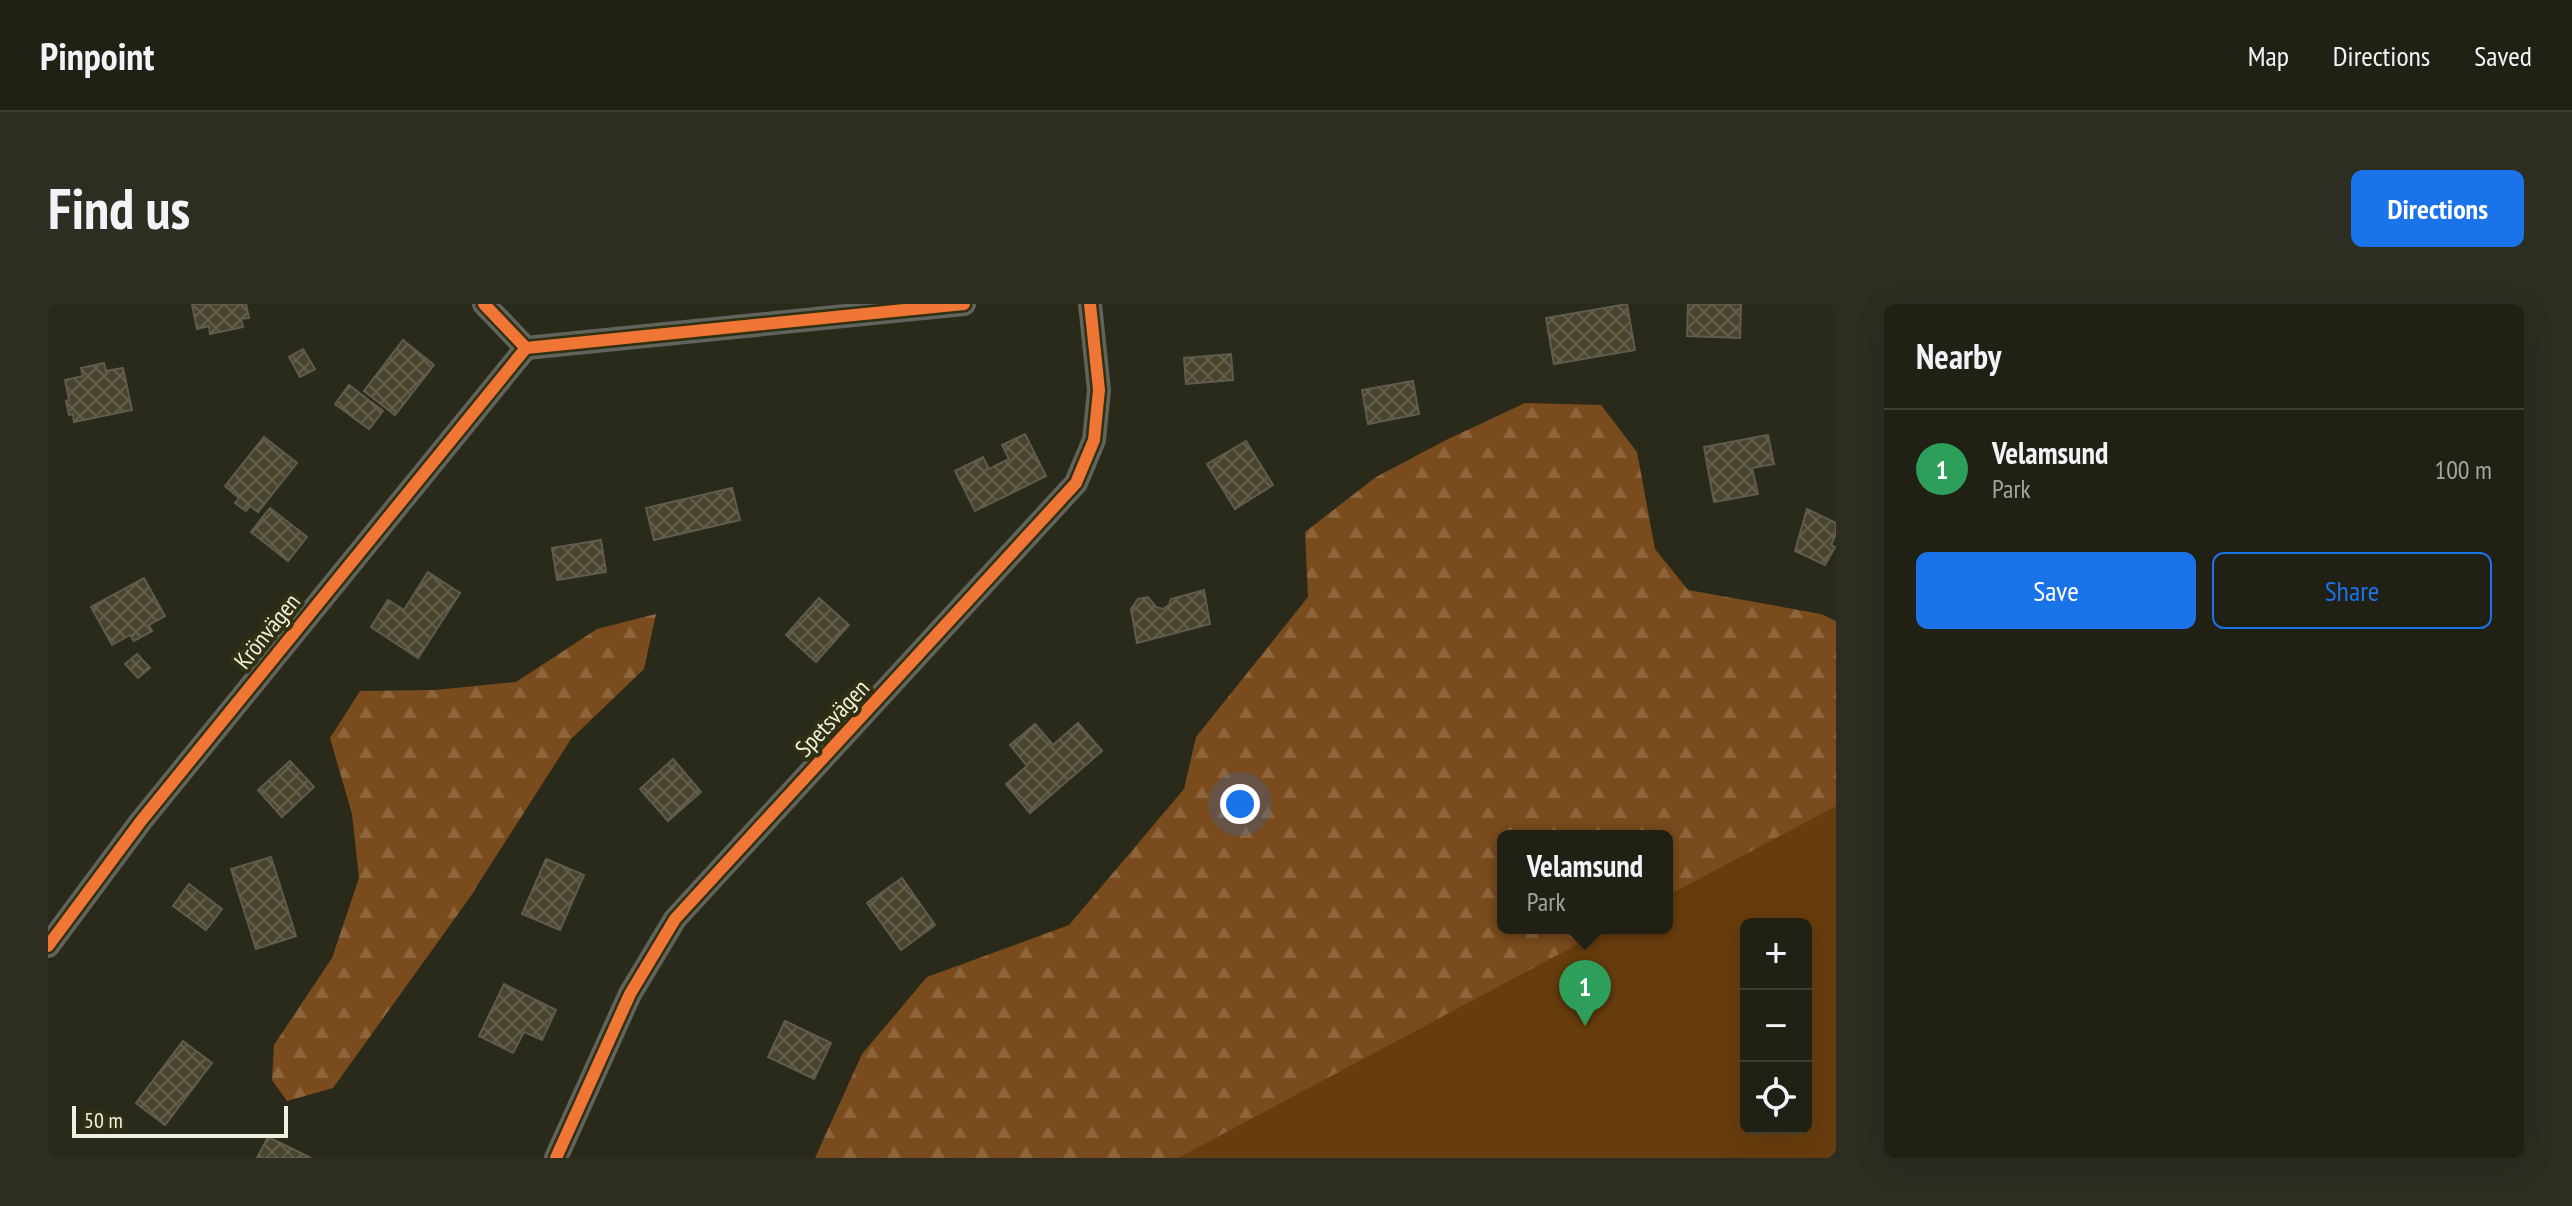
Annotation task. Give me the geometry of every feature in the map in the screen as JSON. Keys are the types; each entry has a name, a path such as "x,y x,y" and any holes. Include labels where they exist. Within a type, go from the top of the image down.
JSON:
{"street":[{"path":"484,304 526,348 964,304"},
{"name":"Spetsvägen","path":"556,1158 630,994 675,919 1076,483 1094,440 1099,390 1090,304"},
{"name":"Krönvägen","path":"48,946 141,821 526,348"}],"green space":[{"path":"1525,403 1601,405 1637,452 1655,549 1688,590 1821,614 1836,621 1836,1158 815,1158 862,1054 927,977 1069,925 1184,789 1196,737 1308,597 1305,532 1376,477"},
{"path":"656,614 644,669 571,739 468,900 333,1088 287,1101 272,1080 274,1045 332,958 359,878 352,814 330,738 360,691 435,690 516,682 597,629"}],"shaded area":[{"path":"1836,806 1836,1158 1178,1158 1597,934 1673,934 1673,893"}],"building":[{"path":"192,304 246,304 249,318 241,319 243,327 210,334 209,326 197,329"},
{"path":"1627,304 1635,350 1554,364 1546,318"},
{"path":"1688,304 1741,304 1740,338 1687,336"},
{"path":"403,340 434,365 395,415 364,391"},
{"path":"303,349 315,369 300,377 289,357"},
{"path":"1231,354 1233,380 1186,384 1184,358"},
{"path":"104,363 106,371 123,368 132,410 74,422 66,401 69,400 65,380 83,376 81,368"},
{"path":"1413,381 1419,414 1368,424 1362,390"},
{"path":"349,385 383,411 369,429 335,404"},
{"path":"1025,434 1046,476 975,511 955,471 983,457 989,469 1009,459 1002,445"},
{"path":"1768,435 1774,464 1752,468 1758,494 1714,502 1704,447"},
{"path":"264,437 297,463 258,512 250,506 246,511 235,503 239,498 225,486"},
{"path":"1246,441 1273,485 1235,509 1207,464"},
{"path":"732,488 740,520 654,540 646,508"},
{"path":"270,508 307,537 288,561 251,532"},
{"path":"1807,509 1836,523 1836,534 1831,545 1835,547 1825,565 1795,551"},
{"path":"601,540 606,572 557,580 552,548"},
{"path":"428,572 460,593 418,658 371,627 388,600 404,610"},
{"path":"144,578 165,616 149,625 152,631 134,641 130,635 112,645 91,607"},
{"path":"1204,590 1210,624 1137,643 1131,609 1138,599 1148,597 1156,607 1163,609 1171,599"},
{"path":"819,598 849,625 816,662 786,635"},
{"path":"137,654 150,668 138,678 125,664"},
{"path":"1078,723 1102,751 1030,813 1006,784 1027,766 1010,745 1035,724 1053,745"},
{"path":"673,759 701,792 668,821 640,789"},
{"path":"290,761 314,787 282,817 258,790"},
{"path":"271,857 296,936 256,949 231,869"},
{"path":"546,859 584,875 560,930 522,914"},
{"path":"902,878 935,925 901,950 867,903"},
{"path":"189,884 222,909 206,930 173,906"},
{"path":"504,984 556,1010 542,1040 524,1032 513,1053 479,1036"},
{"path":"785,1021 831,1043 814,1079 768,1057"},
{"path":"183,1041 212,1063 165,1125 136,1103"},
{"path":"268,1137 311,1158 257,1158"}],"cycle path":[{"path":"484,304 526,348 964,304"},
{"path":"556,1158 630,994 675,919 1076,483 1094,440 1099,390 1090,304"},
{"path":"48,946 141,821 526,348"}],"place":[{"name":"Velamsund","path":"1585,1026"}]}
